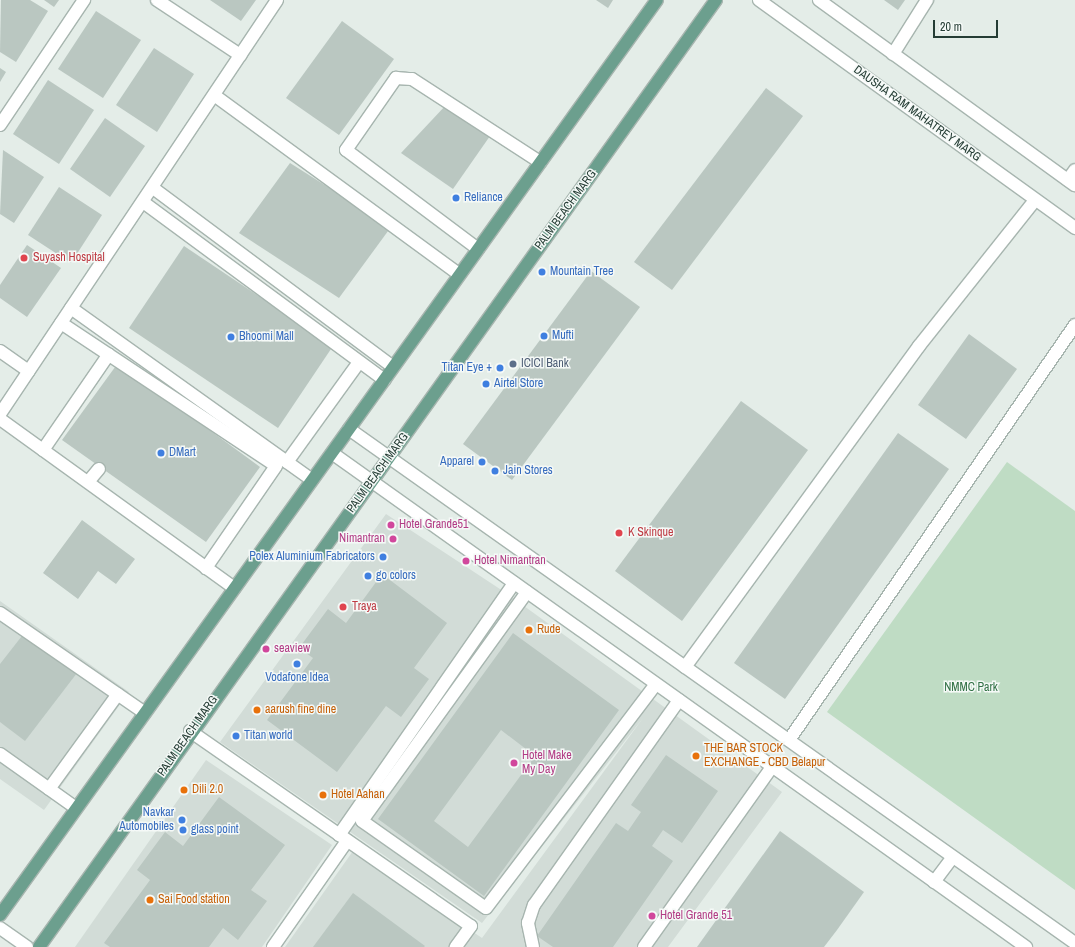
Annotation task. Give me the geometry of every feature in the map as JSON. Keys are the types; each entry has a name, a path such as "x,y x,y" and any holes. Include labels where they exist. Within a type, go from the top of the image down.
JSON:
{"main road":[{"path":"0,915 657,0"},
{"name":"PALM BEACH MARG","path":"39,947 190,731 372,482 716,0"}],"street":[{"path":"0,125 84,0"},
{"path":"157,0 240,55"},
{"path":"0,414 277,0"},
{"name":"DAUSHA RAM MAHATREY MARG","path":"759,0 1075,228"},
{"path":"819,0 1071,183 1075,170"},
{"path":"893,54 927,0"},
{"path":"478,249 346,150 396,78 412,79 540,162"},
{"path":"214,94 460,274"},
{"path":"152,188 393,367"},
{"path":"685,667 919,346 1035,200"},
{"path":"143,202 384,380"},
{"path":"72,308 312,480"},
{"path":"61,323 276,466 206,568"},
{"path":"788,740 1075,325"},
{"path":"0,351 29,371"},
{"path":"43,450 108,354"},
{"path":"287,462 359,362"},
{"path":"0,419 234,588"},
{"path":"349,429 1075,943"},
{"path":"332,453 1026,947"},
{"path":"88,482 99,469"},
{"path":"273,947 343,838 514,583"},
{"path":"527,592 362,821 486,908 656,684"},
{"path":"0,613 145,713"},
{"path":"49,789 118,694"},
{"path":"533,947 528,923 534,905 679,700"},
{"path":"190,731 471,926 456,947"},
{"path":"0,754 76,808"},
{"path":"644,947 772,767"},
{"path":"934,882 953,857"},
{"path":"0,928 27,947"}],"shaded area":[{"path":"386,514 506,593 782,792 668,947 285,947 353,851 482,938 643,718 482,923 220,742"},
{"path":"0,601 129,692 44,810 0,779"},
{"path":"206,760 332,845 262,947 75,947"}],"green space":[{"name":"NMMC Park","path":"1007,462 1075,511 1075,890 827,712"}],"building":[{"path":"1,0 30,0 48,11 16,62 0,52"},
{"path":"44,0 59,0 54,7"},
{"path":"210,0 256,0 241,21"},
{"path":"596,0 613,0 608,8"},
{"path":"884,0 905,0 898,10"},
{"path":"96,11 141,40 103,98 58,69"},
{"path":"342,21 394,59 339,135 286,98"},
{"path":"154,48 194,74 157,132 116,105"},
{"path":"0,68 6,72 0,82"},
{"path":"48,80 94,110 59,164 13,134"},
{"path":"766,88 803,116 672,290 634,262"},
{"path":"446,105 490,136 453,189 401,153"},
{"path":"105,118 145,146 110,197 70,169"},
{"path":"3,150 44,177 14,223 0,214"},
{"path":"290,163 391,227 339,298 239,233"},
{"path":"59,187 102,215 71,263 28,235"},
{"path":"27,245 61,268 27,317 0,298 0,285"},
{"name":"Bhoomi Mall","path":"184,246 333,346 278,428 129,328"},
{"path":"591,271 640,307 512,480 463,444"},
{"path":"969,334 1017,369 966,439 918,405"},
{"name":"DMart","path":"118,363 260,467 206,542 62,440"},
{"path":"741,401 808,450 682,621 615,571"},
{"path":"898,433 949,469 785,699 734,663"},
{"path":"82,520 135,559 116,584 98,571 78,599 43,573"},
{"path":"382,574 447,623 414,668 429,679 401,717 386,706 337,772 267,720 313,658 299,648 328,609 346,623"},
{"path":"25,632 77,673 25,741 0,722 0,664"},
{"path":"513,633 619,710 484,896 378,819","holes":["501,730 535,756 468,847 434,821"]},
{"path":"666,755 718,791 682,843 663,830 652,846 673,861 613,947 553,947 537,936 616,823 628,831 641,812 631,805"},
{"path":"219,797 285,845 251,890 267,901 238,940 223,928 209,947 110,947 104,943 150,880 137,870 165,832 183,846"},
{"path":"780,831 864,892 837,930 824,947 697,947"},
{"path":"353,893 425,946 313,947"}],"place":[{"name":"Reliance","path":"456,198"},
{"name":"Suyash Hospital","path":"24,258"},
{"name":"Mountain Tree","path":"542,272"},
{"name":"Mufti","path":"544,336"},
{"name":"Bhoomi Mall","path":"231,337"},
{"name":"ICICI Bank","path":"513,364"},
{"name":"Titan Eye +","path":"500,368"},
{"name":"Airtel Store","path":"486,384"},
{"name":"DMart","path":"161,453"},
{"name":"Apparel","path":"482,462"},
{"name":"Jain Stores","path":"495,471"},
{"name":"Hotel Grande51","path":"391,525"},
{"name":"K Skinque","path":"619,533"},
{"name":"Nimantran","path":"393,539"},
{"name":"Polex Aluminium Fabricators","path":"383,557"},
{"name":"Hotel Nimantran","path":"466,561"},
{"name":"go colors","path":"368,576"},
{"name":"Traya","path":"343,607"},
{"name":"Rude","path":"529,630"},
{"name":"seaview","path":"266,649"},
{"name":"Vodafone Idea","path":"297,664"},
{"name":"aarush fine dine","path":"257,710"},
{"name":"Titan world","path":"236,736"},
{"name":"THE BAR STOCK EXCHANGE - CBD Belapur","path":"696,756"},
{"name":"Hotel Make My Day","path":"514,763"},
{"name":"Dili 2.0","path":"184,790"},
{"name":"Hotel Aahan","path":"323,795"},
{"name":"Navkar Automobiles","path":"182,820"},
{"name":"glass point","path":"183,830"},
{"name":"Sai Food station","path":"150,900"},
{"name":"Hotel Grande 51","path":"652,916"}]}
